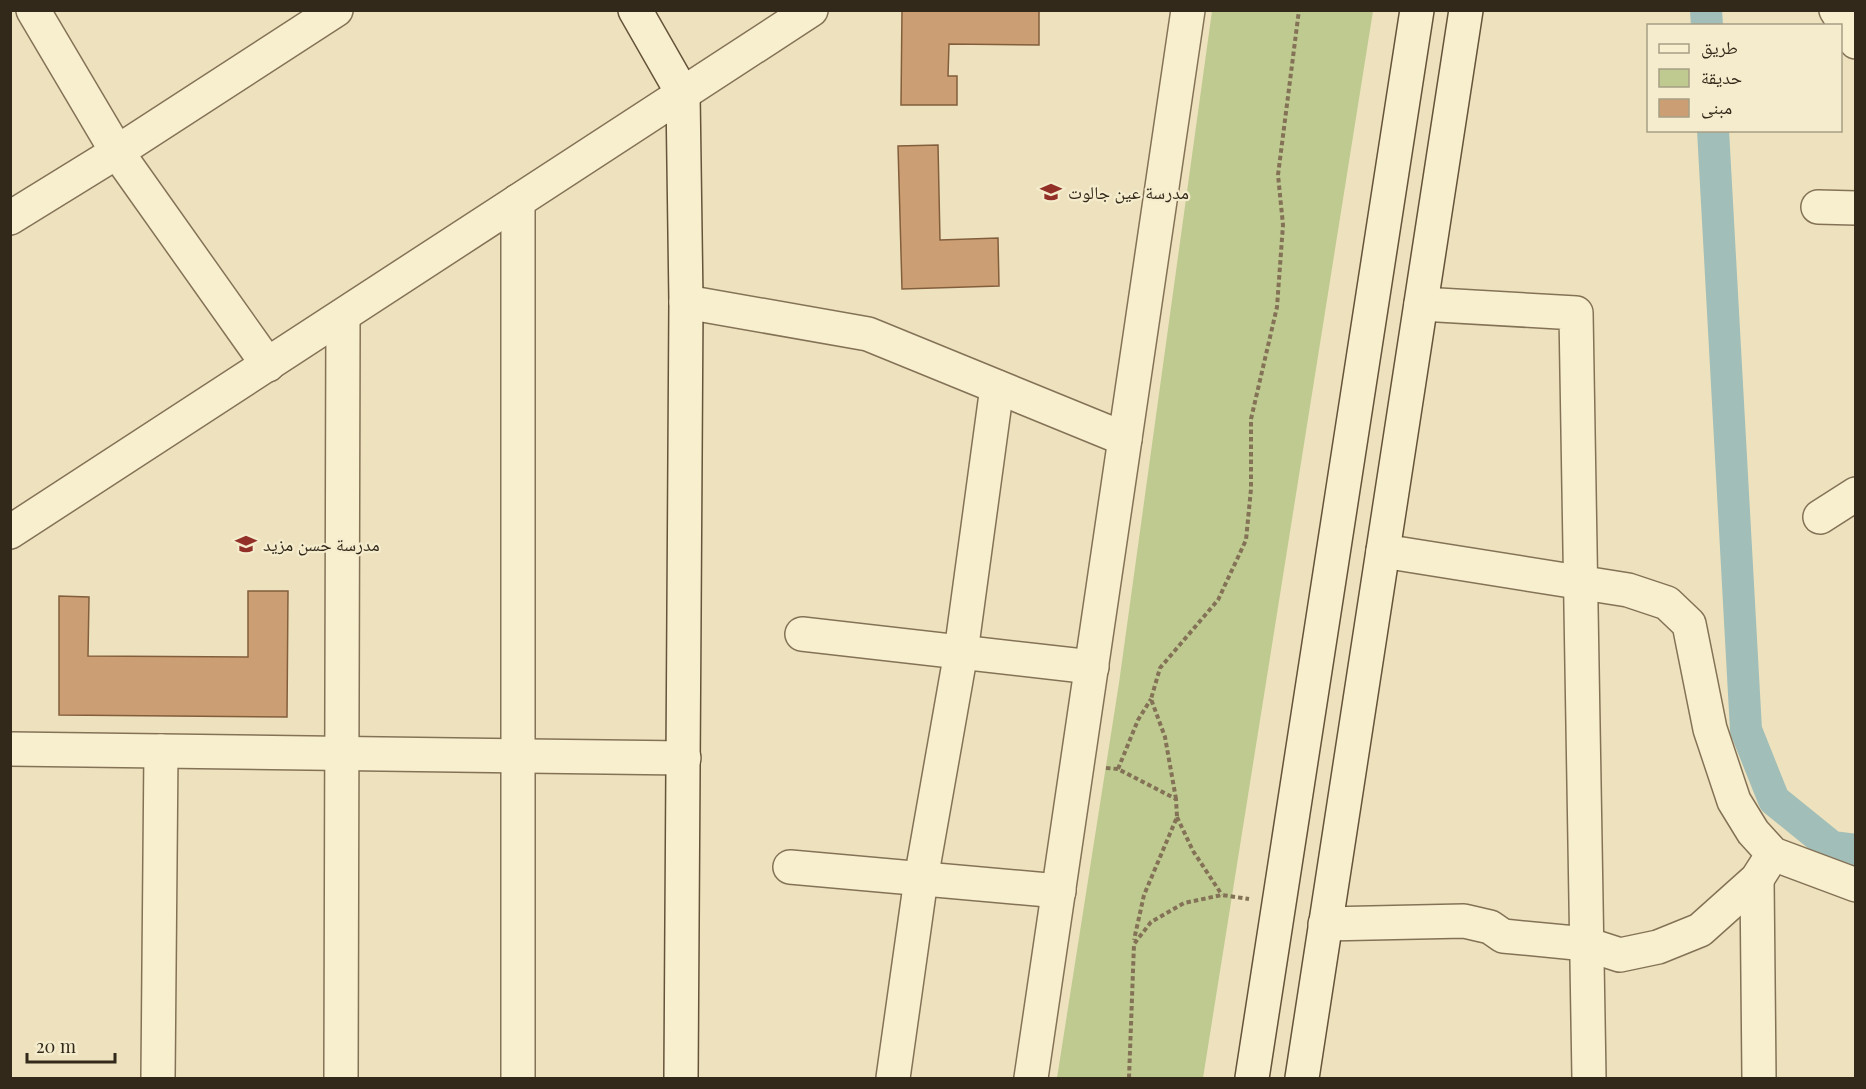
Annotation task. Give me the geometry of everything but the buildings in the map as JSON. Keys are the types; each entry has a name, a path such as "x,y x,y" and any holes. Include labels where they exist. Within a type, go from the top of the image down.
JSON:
{"street":[{"path":"33,10 117,152 268,365"},
{"path":"10,218 117,152 336,10"},
{"path":"635,10 683,94 686,302 681,1078"},
{"path":"10,532 811,10"},
{"path":"1031,1078 1188,10"},
{"path":"1252,1078 1418,10"},
{"path":"1302,1078 1466,10"},
{"path":"1839,12 1856,42"},
{"path":"518,201 518,1078"},
{"path":"1818,207 1856,208"},
{"path":"686,302 868,334 1125,439"},
{"path":"1421,304 1576,313 1589,1078"},
{"path":"341,1078 343,316"},
{"path":"893,1078 921,879 961,652 998,387"},
{"path":"1820,517 1856,494"},
{"path":"1383,551 1628,590 1667,603 1689,624 1710,729 1734,801 1753,832 1765,866 1759,1078"},
{"path":"802,634 1092,667"},
{"path":"10,748 684,758"},
{"path":"158,1078 161,751"},
{"path":"1325,924 1464,921 1490,927 1503,936 1586,944 1620,955 1658,947 1700,930 1765,866"},
{"path":"1765,866 1856,885"},
{"path":"790,867 1059,891"}],"path":[{"path":"1118,770 1138,720 1151,699 1160,668 1218,600 1246,540 1251,489 1251,418 1277,307 1283,225 1278,176 1299,10"},
{"path":"1151,699 1165,737 1177,817 1193,851 1221,896"},
{"path":"1078,764 1118,770 1176,799"},
{"path":"1129,1078 1134,944 1144,895 1177,817"},
{"path":"1134,944 1151,922 1184,903 1221,896 1279,903"}],"green space":[{"path":"1212,11 1373,11 1203,1078 1057,1078 1119,683"}],"waterway":[{"path":"1706,10 1707,24"},
{"path":"1713,132 1746,730 1774,800 1832,847 1856,850"}],"place":[{"name":"مدرسة عين جالوت","path":"1051,192"},
{"name":"مدرسة حسن مزيد","path":"246,544"}]}
